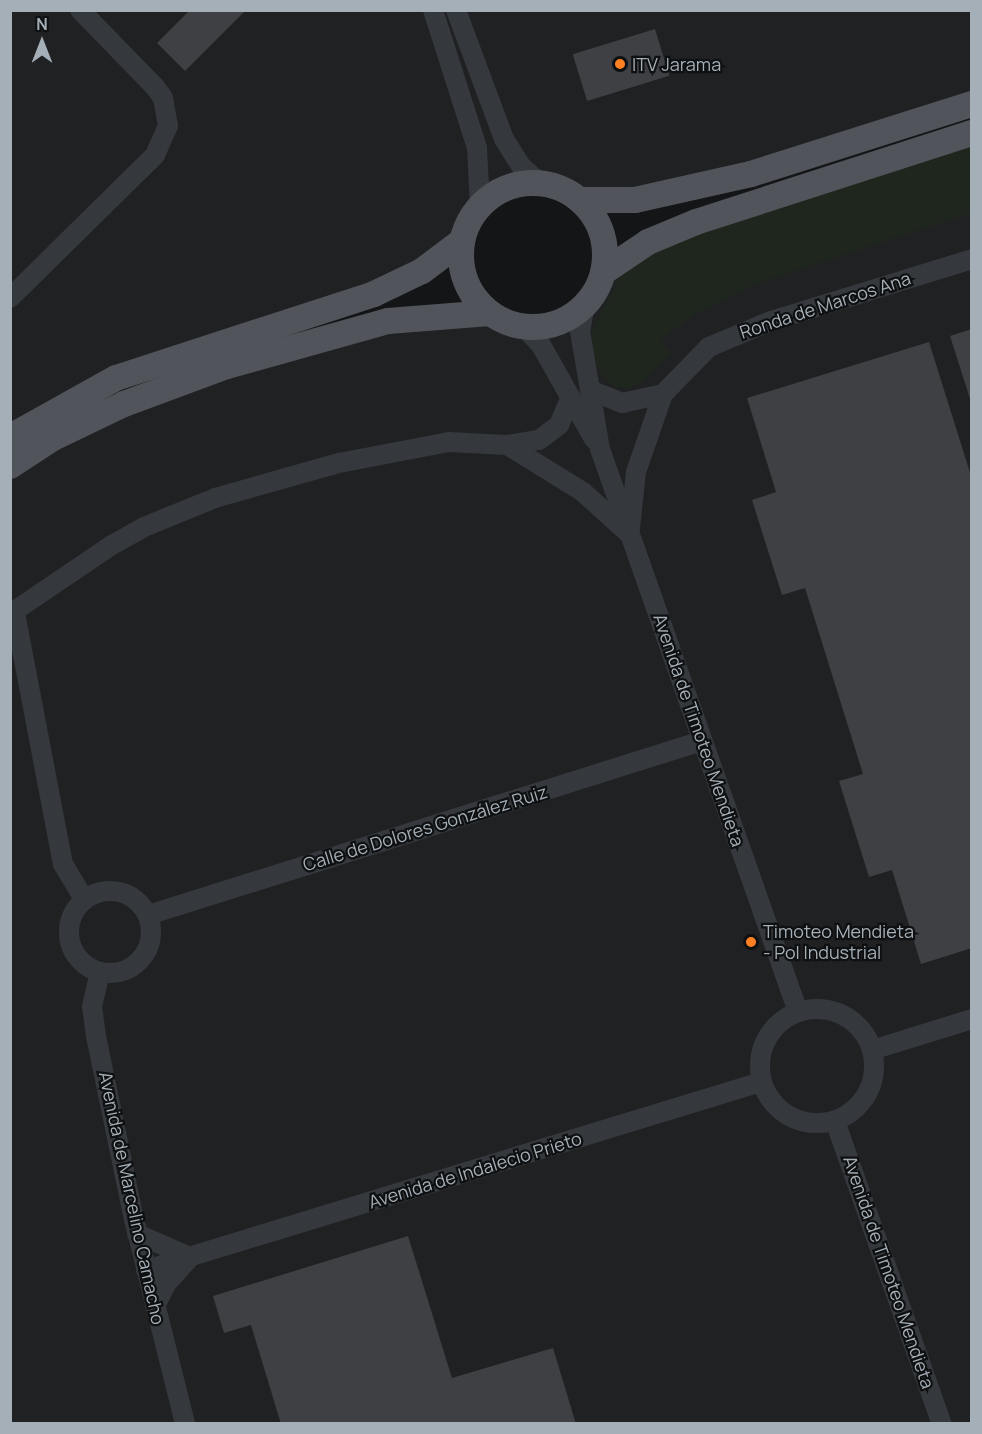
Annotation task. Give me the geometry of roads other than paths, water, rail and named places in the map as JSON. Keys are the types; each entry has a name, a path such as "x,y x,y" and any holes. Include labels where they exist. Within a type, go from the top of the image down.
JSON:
{"main road":[{"path":"581,200 634,200 739,176 972,104"},
{"path":"605,271 648,242 696,222 972,133"},
{"path":"10,436 116,378 374,294 422,271 462,241 480,206 498,192 516,184 540,183 563,189 581,200 600,228 606,244 605,271 598,288 570,317 545,327 523,326 490,313 388,321 227,366 124,404 53,438 10,466"},
{"path":"462,241 462,268 468,285 490,313"}],"street":[{"path":"10,298 155,155 168,126 168,111 155,87 80,10"},
{"path":"433,10 477,148 480,206"},
{"path":"456,10 504,140 521,166 540,183"},
{"name":"Ronda de Marcos Ana","path":"629,533 636,472 663,394 709,347 735,334 972,259"},
{"name":"Avenida de Timoteo Mendieta","path":"585,304 580,331 600,449 798,1012"},
{"name":"Avenida de Timoteo Mendieta","path":"523,326 541,345 600,449"},
{"path":"590,390 622,403 663,394"},
{"path":"84,899 63,864 13,613 112,545 215,498 339,463 449,442 507,446 539,440 559,425 570,399"},
{"path":"507,446 584,492 629,533"},
{"name":"Calle de Dolores González Ruiz","path":"148,915 702,741"},
{"path":"112,890 134,898 148,915 152,928 146,953 126,970 100,972 78,958 71,947 70,921 84,899 112,890"},
{"name":"Avenida de Marcelino Camacho","path":"100,972 92,1006 96,1033 137,1234 185,1424"},
{"path":"824,1009 849,1018 872,1050 874,1064 868,1093 860,1105 835,1121 820,1124 790,1118 767,1097 761,1082 759,1068 765,1040 779,1023 798,1012 824,1009"},
{"path":"872,1050 972,1019"},
{"name":"Avenida de Indalecio Prieto","path":"146,1270 761,1082"},
{"name":"Avenida de Timoteo Mendieta","path":"835,1121 942,1424"},
{"path":"137,1234 190,1257 166,1284 155,1306"}],"place":[{"name":"ITV Jarama","path":"620,64"},
{"name":"Timoteo Mendieta - Pol Industrial","path":"751,942"}]}
